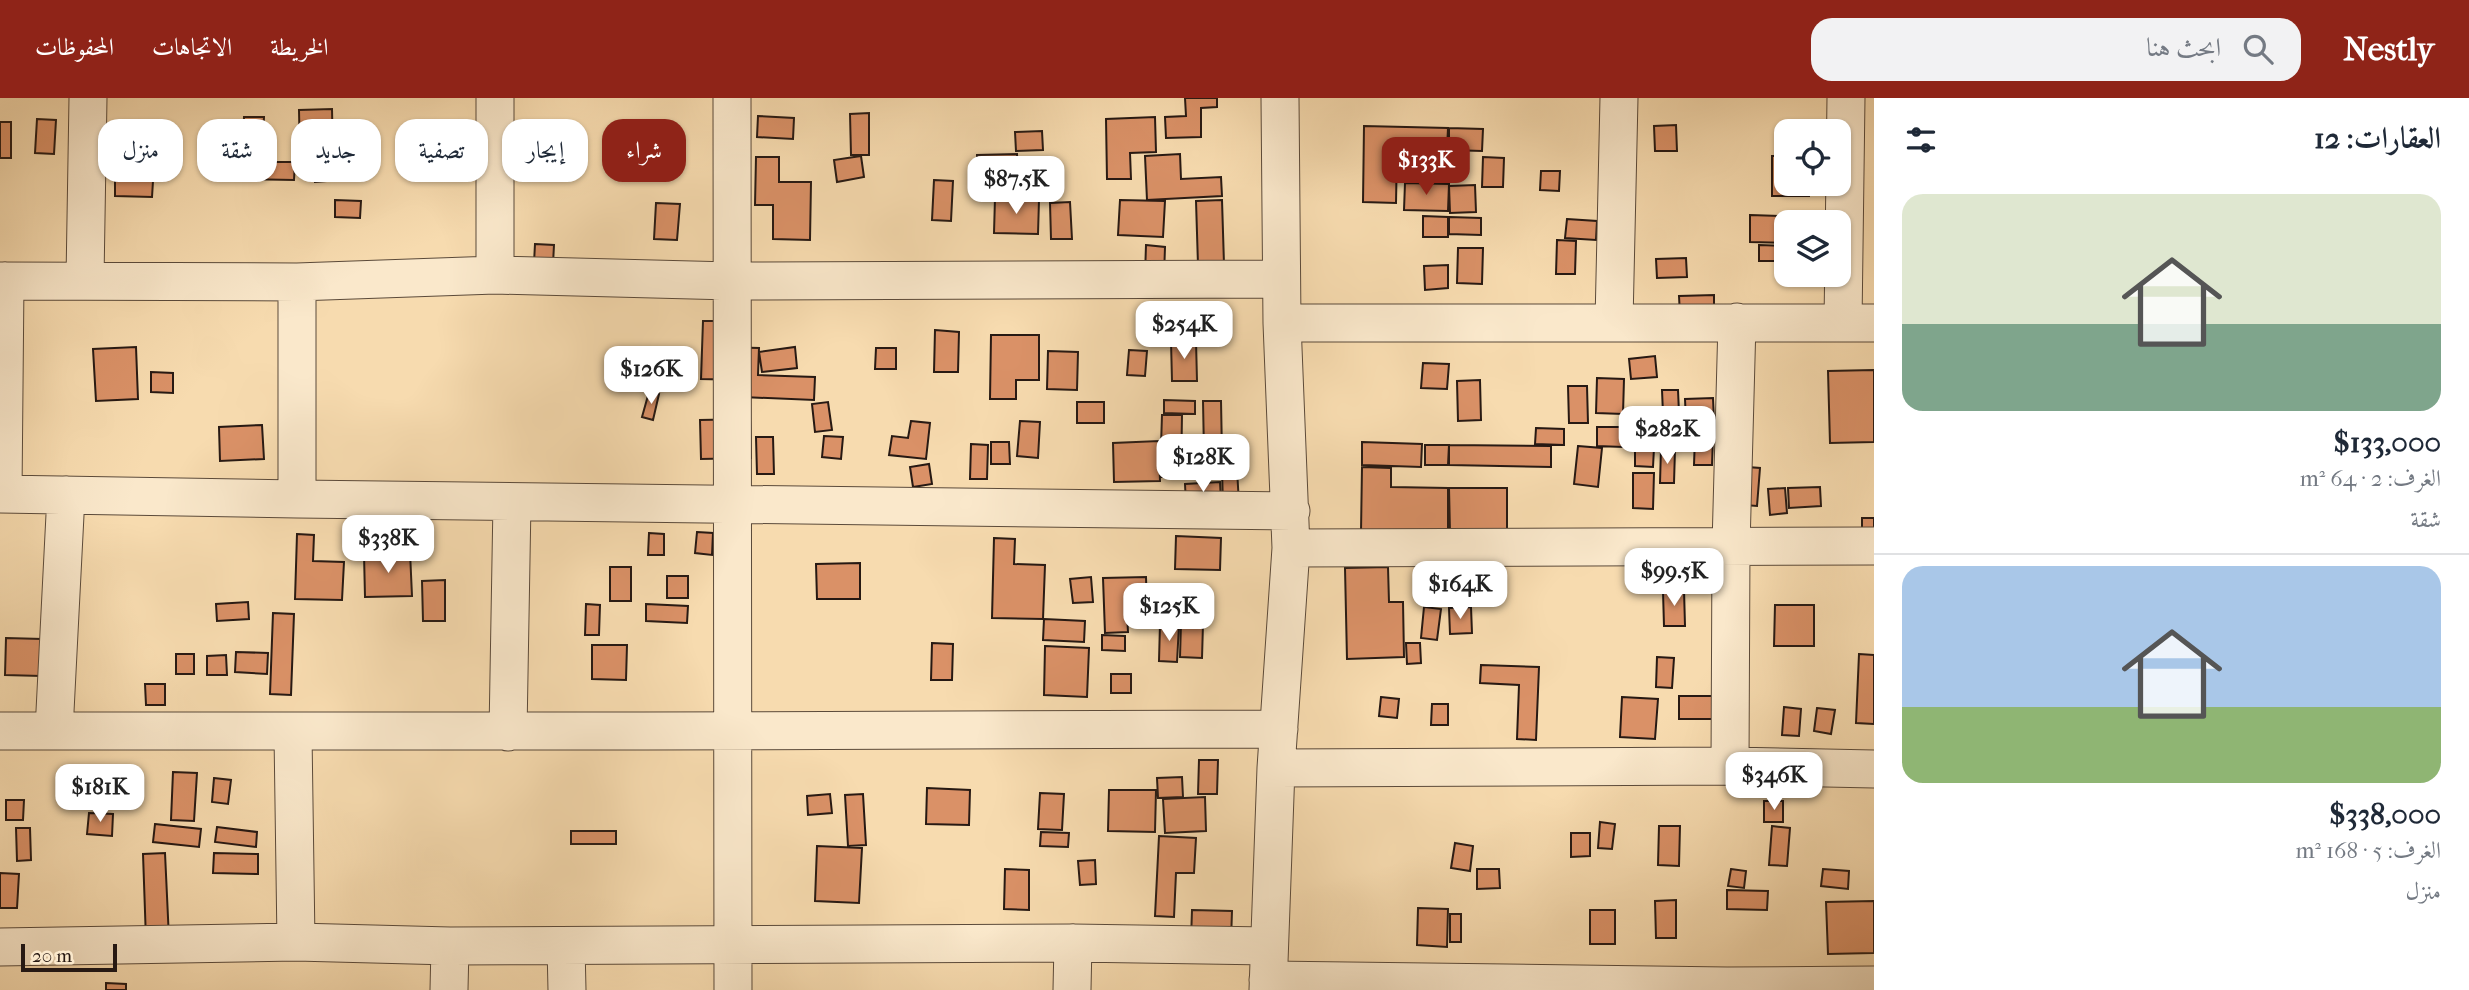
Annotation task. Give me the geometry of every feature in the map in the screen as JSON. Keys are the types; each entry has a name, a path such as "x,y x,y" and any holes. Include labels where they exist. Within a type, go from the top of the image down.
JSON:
{"street":[{"path":"85,279 88,98"},
{"path":"495,98 495,275"},
{"path":"732,98 733,990"},
{"path":"1268,972 1276,768 1291,548 1282,323 1280,98"},
{"path":"1614,322 1619,98"},
{"path":"1282,323 1858,323 1846,98"},
{"path":"1281,279 731,281 495,275 297,282 85,279 2,281 2,494 1291,511"},
{"path":"297,282 297,499"},
{"path":"1730,766 1731,546 1737,323"},
{"path":"54,732 66,495"},
{"path":"508,733 512,502"},
{"path":"1291,548 1874,546"},
{"path":"0,731 293,734 789,729 1279,729"},
{"path":"293,734 296,942"},
{"path":"1276,768 1730,766 1874,769"},
{"path":"0,947 296,942 450,946 1073,943 1268,972 1727,988 1874,985"},
{"path":"1072,990 1073,943"},
{"path":"449,990 450,946"},
{"path":"566,946 567,990"}],"building":[{"path":"1185,98 1217,98 1217,107 1201,108 1201,137 1166,138 1165,117 1186,116"},
{"path":"332,109 332,119 299,119 299,110"},
{"path":"869,113 869,155 851,155 850,114"},
{"path":"758,116 794,118 793,139 757,137"},
{"path":"244,117 264,117 264,119"},
{"path":"1155,117 1156,152 1130,153 1131,179 1107,179 1106,119"},
{"path":"37,119 56,120 54,154 35,153"},
{"path":"0,122 11,122 11,158 0,158"},
{"path":"1676,125 1677,151 1655,151 1654,126"},
{"path":"1364,126 1448,128 1447,150 1397,149 1396,203 1363,202"},
{"path":"1449,128 1483,129 1482,151 1449,150"},
{"path":"1042,131 1043,150 1016,151 1015,132"},
{"path":"1017,154 1018,179 978,181 977,155"},
{"path":"1180,154 1181,179 1221,177 1222,196 1147,200 1145,156"},
{"path":"861,156 864,177 837,182 834,160"},
{"path":"1772,156 1774,156 1774,196"},
{"path":"756,157 779,157 779,182 811,182 810,240 773,239 773,205 755,205"},
{"path":"1483,157 1504,158 1503,187 1482,187"},
{"path":"277,162 291,162 291,180 277,180"},
{"path":"1033,162 1051,163 1049,194 1032,193"},
{"path":"1541,171 1560,171 1559,191 1540,190"},
{"path":"934,180 953,181 951,221 932,220"},
{"path":"115,182 153,182 152,197 115,196"},
{"path":"1405,183 1449,184 1448,211 1404,210"},
{"path":"1475,185 1476,212 1450,213 1449,186"},
{"path":"995,198 1039,200 1038,234 994,233"},
{"path":"335,200 361,201 360,218 335,217"},
{"path":"1120,200 1165,201 1163,237 1118,235"},
{"path":"1222,200 1224,264 1198,265 1196,201"},
{"path":"1070,202 1072,239 1051,239 1050,203"},
{"path":"656,203 680,204 677,240 654,239"},
{"path":"1750,215 1774,216 1774,243 1750,242"},
{"path":"1423,216 1448,217 1448,237 1423,237"},
{"path":"1449,217 1481,218 1481,235 1449,234"},
{"path":"1567,219 1597,221 1596,240 1565,238"},
{"path":"1557,240 1576,241 1575,274 1556,274"},
{"path":"535,244 554,245 553,264 534,263"},
{"path":"1146,245 1165,247 1164,276 1145,275"},
{"path":"1759,245 1774,246 1774,261 1759,261"},
{"path":"1458,248 1483,248 1482,284 1457,283"},
{"path":"1686,258 1687,277 1657,278 1656,259"},
{"path":"1448,265 1448,288 1425,290 1424,266"},
{"path":"1714,295 1714,315 1680,315 1679,296"},
{"path":"703,321 720,321 719,347 759,348 758,375 815,377 814,400 743,397 743,380 701,379"},
{"path":"935,330 959,332 958,372 934,372"},
{"path":"991,335 1039,335 1039,380 1016,380 1016,399 990,399"},
{"path":"1171,341 1196,341 1197,381 1172,381"},
{"path":"136,347 138,399 96,401 93,349"},
{"path":"795,347 797,368 762,372 759,352"},
{"path":"876,348 896,348 896,369 875,369"},
{"path":"1129,350 1147,351 1145,376 1127,375"},
{"path":"1048,351 1078,352 1077,390 1047,389"},
{"path":"1655,356 1657,377 1631,379 1629,359"},
{"path":"1423,363 1449,364 1447,389 1421,388"},
{"path":"1874,370 1874,442 1830,443 1828,371"},
{"path":"151,372 173,373 173,393 151,392"},
{"path":"1597,378 1624,379 1623,414 1596,413"},
{"path":"1480,380 1481,420 1458,421 1457,381"},
{"path":"1568,386 1587,386 1588,423 1569,423"},
{"path":"1662,390 1678,390 1679,413 1663,414"},
{"path":"649,392 659,394 653,420 642,417"},
{"path":"1713,398 1714,421 1686,422 1685,399"},
{"path":"1164,400 1195,401 1195,414 1164,413"},
{"path":"1203,401 1221,401 1222,453 1204,453"},
{"path":"828,402 832,430 815,432 812,404"},
{"path":"1077,402 1104,402 1104,423 1077,423"},
{"path":"1631,411 1654,411 1654,444 1631,444"},
{"path":"1162,415 1182,415 1181,477 1160,477"},
{"path":"750,419 751,458 701,459 700,420"},
{"path":"1657,420 1677,421 1677,446 1656,445"},
{"path":"911,421 930,423 926,459 889,455 892,436 908,438"},
{"path":"1020,421 1040,422 1038,458 1017,456"},
{"path":"262,425 264,459 220,461 219,427"},
{"path":"1597,427 1623,427 1623,447 1597,446"},
{"path":"1536,428 1564,429 1564,445 1535,444"},
{"path":"824,436 843,437 841,459 822,457"},
{"path":"756,437 773,437 774,474 757,474"},
{"path":"1695,437 1713,437 1712,465 1694,465"},
{"path":"1159,441 1160,481 1114,482 1113,443"},
{"path":"991,442 1009,442 1010,464 991,464"},
{"path":"1362,442 1422,444 1421,467 1362,465"},
{"path":"971,444 988,445 987,479 970,479"},
{"path":"1425,445 1449,445 1448,465 1425,465"},
{"path":"1449,445 1551,446 1551,467 1449,465"},
{"path":"1578,446 1602,448 1598,487 1574,484"},
{"path":"1635,447 1654,448 1653,467 1635,466"},
{"path":"1661,448 1675,449 1674,483 1660,483"},
{"path":"929,464 932,484 913,487 910,467"},
{"path":"1721,465 1760,468 1757,506 1718,503"},
{"path":"1362,467 1391,468 1391,487 1448,488 1448,533 1361,532"},
{"path":"1237,469 1239,504 1223,504 1222,470"},
{"path":"1633,473 1654,473 1653,509 1633,508"},
{"path":"1220,482 1221,503 1186,505 1185,484"},
{"path":"1820,487 1821,506 1789,508 1788,488"},
{"path":"1449,488 1507,488 1507,531 1450,532"},
{"path":"1785,488 1787,513 1770,515 1768,489"},
{"path":"1862,518 1874,518 1874,533 1862,533"},
{"path":"697,532 713,533 712,555 695,553"},
{"path":"649,533 664,534 664,555 648,555"},
{"path":"297,534 314,535 313,561 344,562 342,600 295,599"},
{"path":"1176,536 1221,538 1220,570 1175,569"},
{"path":"994,538 1015,539 1014,564 1045,565 1043,619 992,618"},
{"path":"410,552 412,596 365,597 364,554"},
{"path":"860,563 860,599 817,599 816,564"},
{"path":"610,567 631,567 631,601 610,601"},
{"path":"1388,567 1389,602 1403,602 1404,657 1347,659 1345,568"},
{"path":"667,576 688,576 688,598 667,598"},
{"path":"1091,577 1093,602 1073,603 1070,579"},
{"path":"1146,577 1147,612 1127,613 1128,632 1105,633 1103,578"},
{"path":"445,580 445,621 423,621 422,581"},
{"path":"1684,590 1685,626 1664,626 1663,591"},
{"path":"248,602 249,619 217,621 216,604"},
{"path":"586,604 600,605 599,635 585,635"},
{"path":"646,604 688,606 687,623 646,621"},
{"path":"1775,605 1814,605 1814,646 1774,646"},
{"path":"1424,607 1441,609 1437,640 1421,638"},
{"path":"1471,607 1472,633 1450,634 1449,608"},
{"path":"273,613 294,614 291,695 270,694"},
{"path":"1044,619 1085,621 1084,642 1043,640"},
{"path":"1160,624 1179,625 1177,662 1159,661"},
{"path":"1181,624 1203,624 1202,658 1180,657"},
{"path":"1102,635 1125,636 1125,651 1102,650"},
{"path":"6,638 42,639 41,676 5,675"},
{"path":"932,643 953,644 952,680 931,680"},
{"path":"1406,643 1420,643 1421,663 1407,664"},
{"path":"592,645 627,645 626,680 592,679"},
{"path":"1045,646 1089,648 1087,697 1044,695"},
{"path":"236,652 268,653 267,674 235,672"},
{"path":"176,654 194,654 194,674 176,674"},
{"path":"1859,654 1874,655 1874,724 1856,723"},
{"path":"226,655 227,675 207,675 207,656"},
{"path":"1657,657 1674,658 1672,688 1656,687"},
{"path":"1481,665 1539,667 1536,740 1517,739 1519,685 1480,683"},
{"path":"1111,674 1131,674 1131,693 1111,693"},
{"path":"145,684 165,684 165,705 146,705"},
{"path":"1679,696 1714,696 1714,719 1679,719"},
{"path":"1381,697 1399,699 1397,718 1379,716"},
{"path":"1622,697 1658,699 1655,739 1620,737"},
{"path":"1432,704 1448,704 1448,725 1431,725"},
{"path":"1784,707 1801,709 1799,736 1782,735"},
{"path":"1817,708 1835,710 1831,734 1814,731"},
{"path":"1199,760 1218,760 1217,794 1198,794"},
{"path":"173,772 197,773 194,821 171,820"},
{"path":"1182,777 1183,797 1158,798 1157,778"},
{"path":"214,778 231,780 228,804 212,802"},
{"path":"927,788 970,790 969,825 926,824"},
{"path":"1109,790 1156,790 1155,832 1108,831"},
{"path":"1040,793 1064,794 1062,830 1038,829"},
{"path":"830,794 832,813 808,815 807,796"},
{"path":"863,794 866,845 848,846 845,795"},
{"path":"1205,797 1206,831 1165,833 1163,799"},
{"path":"6,800 24,800 23,820 6,820"},
{"path":"1764,801 1783,801 1783,822 1764,822"},
{"path":"89,813 113,814 112,836 87,834"},
{"path":"1600,822 1615,824 1612,849 1598,848"},
{"path":"155,824 201,829 199,847 153,842"},
{"path":"1659,826 1680,826 1679,866 1658,865"},
{"path":"1772,826 1790,828 1787,866 1769,865"},
{"path":"217,827 257,832 256,847 215,842"},
{"path":"16,828 30,828 31,860 17,861"},
{"path":"571,831 616,831 616,844 571,844"},
{"path":"1041,832 1069,833 1068,847 1040,846"},
{"path":"1571,833 1590,833 1590,856 1571,857"},
{"path":"1159,836 1196,838 1194,873 1176,873 1174,917 1155,916"},
{"path":"1455,843 1473,846 1470,871 1451,868"},
{"path":"817,846 862,848 859,903 815,901"},
{"path":"165,853 169,939 146,940 143,854"},
{"path":"214,853 258,854 258,874 213,873"},
{"path":"1095,860 1096,884 1080,885 1078,861"},
{"path":"1005,869 1029,870 1029,910 1004,909"},
{"path":"1477,869 1499,869 1500,888 1477,889"},
{"path":"1731,869 1746,871 1744,888 1728,886"},
{"path":"1823,869 1849,871 1848,889 1821,886"},
{"path":"0,873 19,874 17,908 0,908"},
{"path":"1727,890 1768,891 1767,910 1727,909"},
{"path":"1676,900 1676,938 1656,938 1655,901"},
{"path":"1874,901 1874,953 1828,954 1826,902"},
{"path":"1418,908 1448,909 1447,947 1417,945"},
{"path":"1192,910 1232,911 1231,941 1191,940"},
{"path":"1590,910 1615,910 1615,944 1590,944"},
{"path":"1450,914 1461,914 1461,942 1450,942"},
{"path":"106,983 126,984 126,990 106,990"}]}
